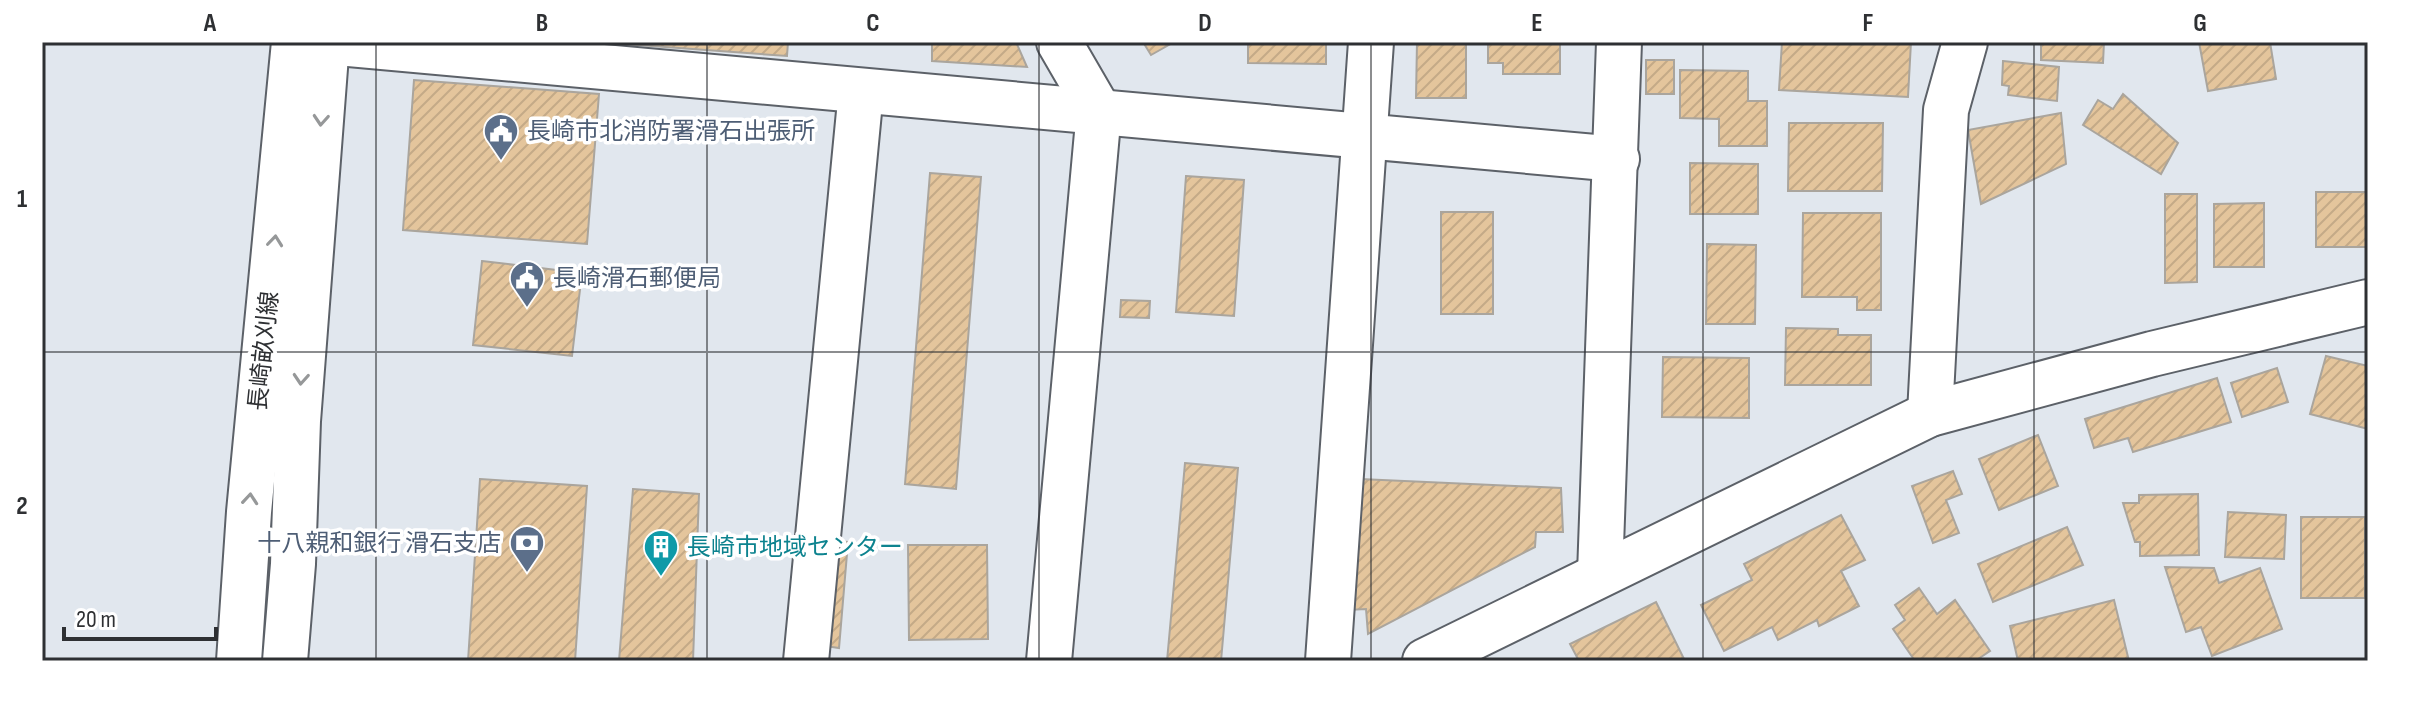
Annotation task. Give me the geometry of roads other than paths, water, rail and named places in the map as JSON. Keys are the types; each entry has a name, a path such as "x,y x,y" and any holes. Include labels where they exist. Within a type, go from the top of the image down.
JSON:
{"street":[{"name":"長崎畝刈線","path":"239,661 250,496 294,42"},
{"name":"長崎畝刈線","path":"285,661 293,564 298,421 327,42"},
{"path":"327,42 1617,159"},
{"path":"1049,661 1099,111 1059,42"},
{"path":"1328,661 1371,42"},
{"path":"1600,574 1619,42"},
{"path":"1930,414 1946,110 1965,42"},
{"path":"806,661 861,91"},
{"path":"1425,661 1930,414 2152,354 2368,302"}],"place":[{"name":"長崎市北消防署滑石出張所","path":"501,162"},
{"name":"長崎滑石郵便局","path":"527,309"},
{"name":"十八親和銀行 滑石支店","path":"527,574"},
{"name":"長崎市地域センター","path":"661,578"}]}
